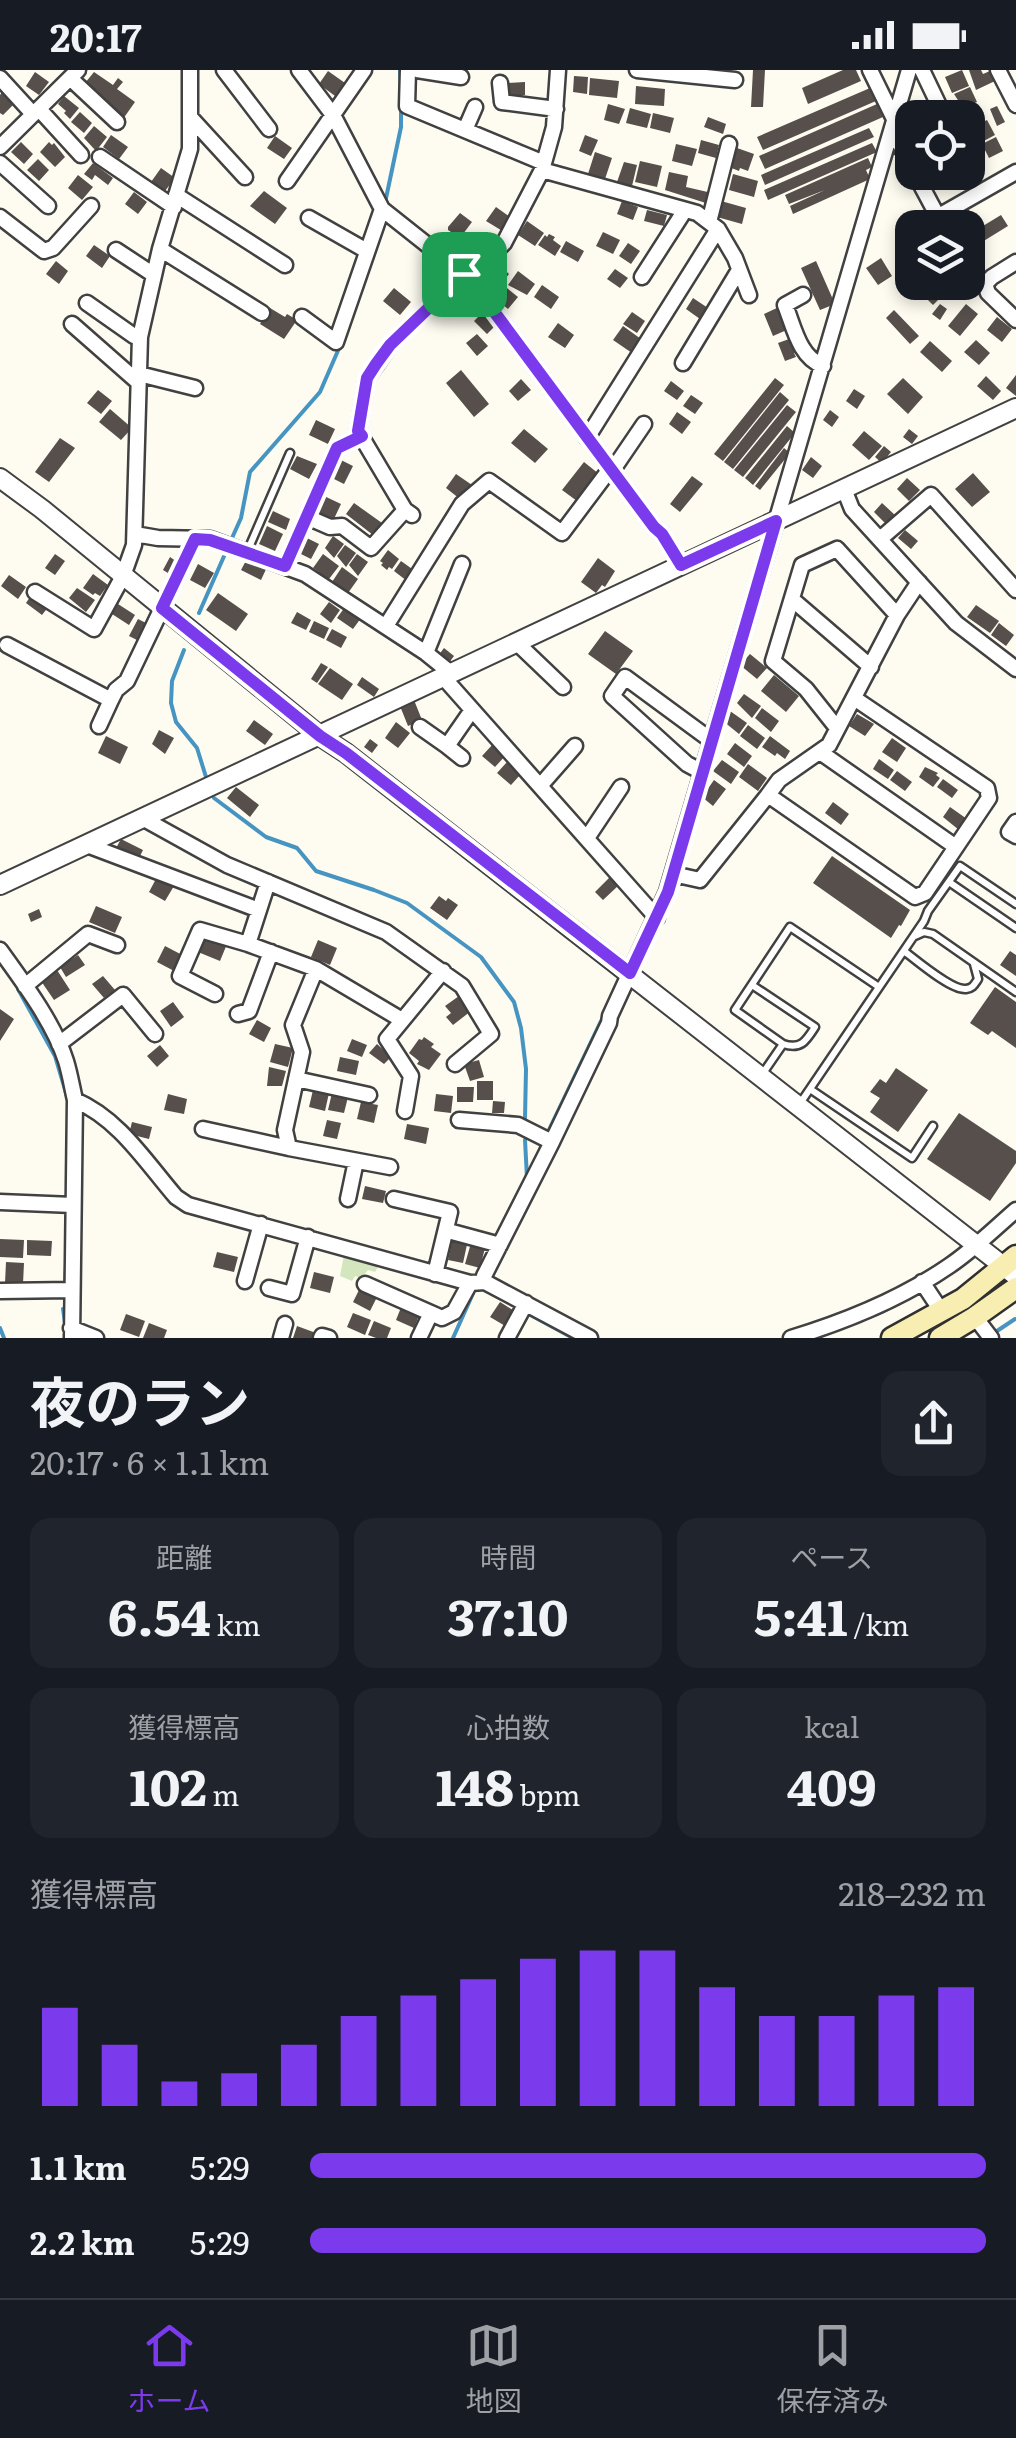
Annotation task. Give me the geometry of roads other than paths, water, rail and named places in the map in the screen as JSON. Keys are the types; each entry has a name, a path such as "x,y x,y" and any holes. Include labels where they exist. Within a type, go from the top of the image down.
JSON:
{"main road":[{"path":"892,1338 942,1312 1012,1266"},
{"path":"940,1338 985,1330 1016,1288"}],"street":[{"path":"36,592 94,629 123,576 135,534 140,337 160,249 190,149 190,70"},
{"path":"224,70 270,130"},
{"path":"299,70 334,114 382,209 466,276 662,534 681,565"},
{"path":"287,180 364,70"},
{"path":"408,70 407,106 543,166 697,213 714,225 749,295"},
{"path":"417,70 461,78"},
{"path":"306,517 330,527 342,526 370,548 408,512 358,431 367,378 390,345 504,243 543,166 554,127 558,70"},
{"path":"637,70 734,80"},
{"path":"870,70 894,126"},
{"path":"365,1284 442,1318 454,1312 484,1276 496,1244 552,1142 657,918 909,70"},
{"path":"922,70 936,100"},
{"path":"998,70 1016,105"},
{"path":"0,146 74,74 117,122"},
{"path":"0,78 81,155"},
{"path":"500,83 502,102 556,110"},
{"path":"465,130 475,107"},
{"path":"190,117 244,177"},
{"path":"587,438 714,225 729,144"},
{"path":"100,157 285,265"},
{"path":"0,163 48,206"},
{"path":"958,210 1016,172"},
{"path":"0,216 44,251 54,248 92,206"},
{"path":"302,316 336,342 382,209"},
{"path":"642,277 685,210"},
{"path":"309,218 367,251"},
{"path":"160,249 262,313"},
{"path":"116,250 154,275"},
{"path":"985,284 1016,262"},
{"path":"683,363 739,270"},
{"path":"985,288 1016,320"},
{"path":"802,294 784,305 806,355 820,365"},
{"path":"87,302 140,337"},
{"path":"72,324 138,378 195,388"},
{"path":"0,885 1016,408"},
{"path":"386,626 462,504 488,481 562,533 644,424"},
{"path":"285,566 337,448 362,436"},
{"path":"0,478 320,736 630,973 975,1246 1012,1266"},
{"path":"844,489 852,509 956,623 1016,669"},
{"path":"880,539 930,496 1016,590"},
{"path":"135,534 210,540 305,574 426,653 657,918"},
{"path":"99,726 116,690 127,681 195,539"},
{"path":"837,728 806,689 773,661 802,565 837,549 897,615"},
{"path":"426,653 462,564"},
{"path":"672,874 700,880 779,780 829,746 897,615 919,582"},
{"path":"792,600 871,667"},
{"path":"518,643 563,686"},
{"path":"6,645 111,700"},
{"path":"699,771 612,696 625,678 709,739"},
{"path":"768,795 915,897 925,893 988,798 987,788 854,698"},
{"path":"446,746 472,710"},
{"path":"420,727 462,758"},
{"path":"540,786 575,746"},
{"path":"820,752 956,847"},
{"path":"586,838 621,787"},
{"path":"144,819 227,864 386,932 462,986 492,1034 456,1064"},
{"path":"1016,822 1010,832 1016,836"},
{"path":"87,845 259,910"},
{"path":"248,944 268,882"},
{"path":"216,994 180,976 200,930 316,969 402,1020"},
{"path":"25,986 88,934 117,945"},
{"path":"0,950 25,986 66,1062 74,1100 71,1333 96,1338"},
{"path":"238,1014 249,1011 270,952"},
{"path":"289,1148 284,1130 302,1052 293,1024 316,969"},
{"path":"405,1111 410,1076 387,1038 443,972"},
{"path":"59,1044 123,995 155,1034"},
{"path":"296,1079 370,1094"},
{"path":"74,1100 119,1129 176,1197 188,1205 307,1241 477,1282 590,1338"},
{"path":"459,1120 518,1124 552,1142"},
{"path":"202,1129 390,1167"},
{"path":"348,1199 356,1161"},
{"path":"394,1199 450,1212 435,1274"},
{"path":"0,1202 73,1205"},
{"path":"791,1338 851,1318 924,1286 1016,1210"},
{"path":"245,1280 260,1228"},
{"path":"452,1232 496,1244"},
{"path":"269,1288 292,1294 307,1241"},
{"path":"924,1286 942,1312"},
{"path":"0,1291 72,1290"},
{"path":"507,1338 523,1308"},
{"path":"419,1338 431,1313"}],"lane":[{"path":"247,552 290,452"},
{"path":"797,1107 960,866 1016,904"},
{"path":"949,882 1016,928"},
{"path":"752,985 814,1028 800,1046 792,1047 736,1010 752,985 790,927 879,987"},
{"path":"914,936 933,934 1016,992"},
{"path":"904,951 953,987 963,990 978,979 974,962"},
{"path":"760,1078 784,1044"},
{"path":"810,1089 912,1158 933,1126"}],"waterway":[{"path":"400,70 401,95"},
{"path":"385,203 401,127 401,105"},
{"path":"232,538 241,518 250,472 320,392 340,346"},
{"path":"199,613 225,554"},
{"path":"184,650 172,681 171,703 176,722 197,748 206,777"},
{"path":"214,798 266,837 297,848 316,871 407,903 481,957 514,1002 526,1069 525,1118"},
{"path":"18,989 55,1056 69,1103"},
{"path":"547,1134 601,1021"},
{"path":"525,1140 527,1178"},
{"path":"535,1161 543,1143"},
{"path":"65,1285 66,1265"},
{"path":"453,1338 475,1289"},
{"path":"814,1338 912,1296"},
{"path":"499,1297 517,1307"},
{"path":"63,1309 66,1329"},
{"path":"525,1312 573,1338"},
{"path":"994,1333 1015,1319"},
{"path":"0,1328 4,1338"}]}
